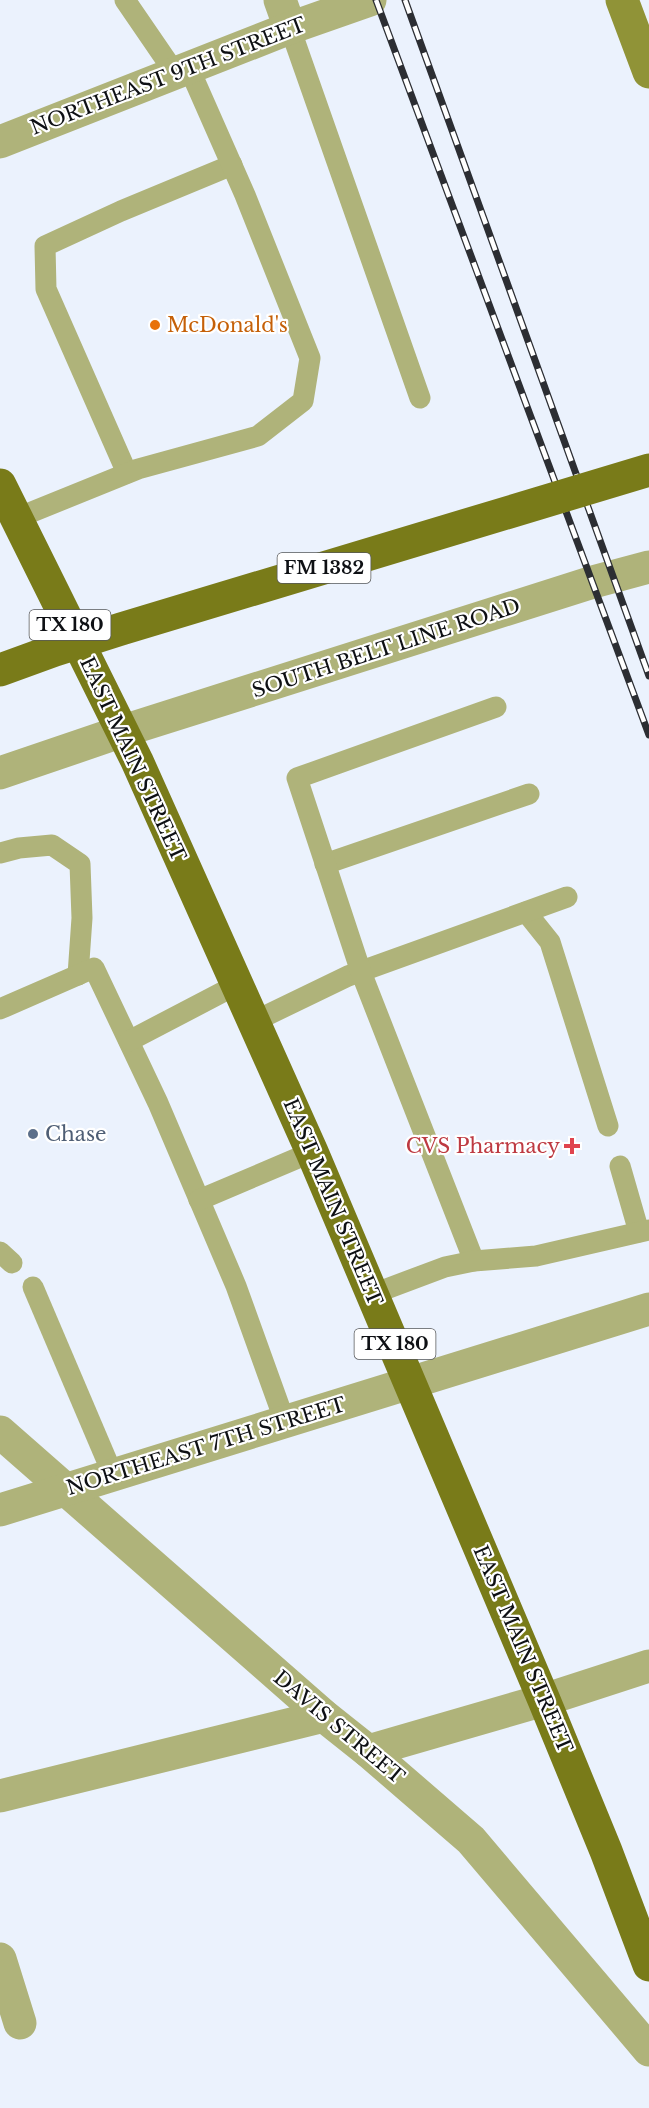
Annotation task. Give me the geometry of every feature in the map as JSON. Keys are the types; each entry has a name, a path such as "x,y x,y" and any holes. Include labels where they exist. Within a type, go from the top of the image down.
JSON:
{"main road":[{"path":"622,0 649,72"},
{"name":"FM 1382","path":"0,670 121,629 649,470"},
{"name":"EAST MAIN STREET","path":"0,485 123,731 255,1021 544,1700 606,1851 649,1965"}],"street":[{"name":"NORTHEAST 9TH STREET","path":"0,142 182,71 285,14 370,0"},
{"name":"SOUTH BELT LINE ROAD","path":"0,773 123,731 593,582 649,567"},
{"name":"NORTHEAST 7TH STREET","path":"0,1509 649,1309"},
{"name":"DAVIS STREET","path":"0,1432 324,1716 471,1840 649,2050"},
{"path":"368,1751 544,1700 649,1666"},
{"path":"0,1796 324,1716"},
{"path":"0,1959 20,2023"}],"lane":[{"path":"16,518 132,471 258,436 303,401 310,358 232,165 182,71 125,0"},
{"path":"285,14 420,398"},
{"path":"132,471 46,289 45,246 121,211 232,165"},
{"path":"474,1261 361,972 297,778 496,707"},
{"path":"326,864 529,794"},
{"path":"0,853 19,848 52,845 80,864 82,918 78,975"},
{"path":"255,1021 361,972 567,897"},
{"path":"526,912 550,942 608,1126"},
{"path":"0,1009 94,968 158,1103 236,1286 285,1422"},
{"path":"129,1041 238,984"},
{"path":"199,1200 312,1152"},
{"path":"373,1294 445,1267 474,1261 536,1256 644,1231 620,1166"},
{"path":"33,1287 113,1475"}],"railway":[{"path":"376,0 649,735"},
{"path":"405,0 649,676"}],"place":[{"name":"McDonald's","path":"155,325"},
{"name":"Chase","path":"33,1134"},
{"name":"CVS Pharmacy","path":"572,1146"}]}
